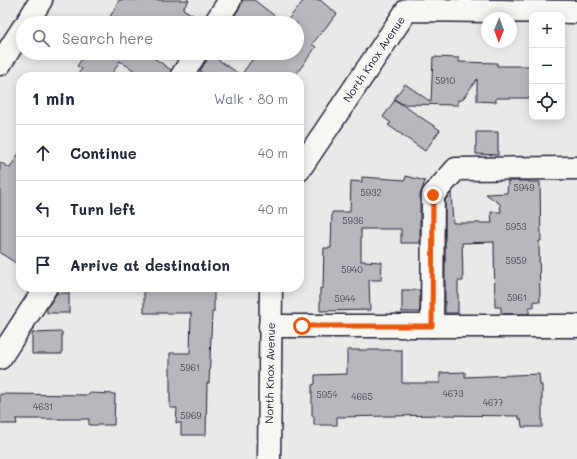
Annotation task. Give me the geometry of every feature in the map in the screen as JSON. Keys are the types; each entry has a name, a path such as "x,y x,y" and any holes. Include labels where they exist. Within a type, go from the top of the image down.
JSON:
{"street":[{"path":"31,16 41,0"},
{"path":"220,16 230,0"},
{"name":"North Knox Avenue","path":"304,163 407,10 577,12"},
{"path":"0,64 16,39"},
{"path":"184,72 192,60"},
{"path":"432,326 433,195 456,169 577,168"},
{"path":"0,358 43,292"},
{"name":"North Knox Avenue","path":"269,459 271,292"},
{"path":"270,326 577,326"}],"building":[{"path":"119,0 189,0 183,9 195,16 111,16"},
{"path":"242,0 254,0 275,16 234,16 240,7"},
{"path":"304,0 320,0 337,14 312,44 316,47 298,72 243,72 252,60 304,60 304,16 291,16"},
{"path":"433,57 459,58 459,62 497,63 497,66 529,66 529,98 496,98 496,102 477,101 477,79 462,100 458,100 458,105 403,104 394,99 405,84 431,102"},
{"path":"81,60 157,60 171,70 170,72 136,72 120,61 113,72 79,72 82,69 77,66"},
{"path":"207,60 218,60 236,72 200,71"},
{"path":"395,100 440,130 425,151 388,125 391,123 383,117"},
{"path":"476,132 498,132 498,155 476,154"},
{"path":"16,158 16,263 0,253 0,162 10,168"},
{"path":"406,176 425,181 420,195 420,243 401,243 401,229 361,229 361,261 382,262 381,280 369,280 370,310 320,311 320,288 323,288 324,248 331,248 332,212 350,212 351,181 362,182 362,177 405,180"},
{"path":"508,181 540,182 540,302 534,301 534,307 529,307 529,314 501,314 501,307 495,307 494,242 462,243 463,281 458,281 458,313 445,313 445,200 451,193 453,223 492,223 491,212 501,212 500,204 486,194 507,193"},
{"path":"402,290 420,290 420,312 402,312"},
{"path":"144,292 214,292 209,383 207,383 206,435 181,435 181,423 176,423 177,408 170,408 170,353 190,353 191,313 144,313"},
{"path":"57,293 69,293 69,313 47,313 47,308"},
{"path":"62,332 62,354 32,354 32,333"},
{"path":"347,350 402,350 402,383 440,383 440,373 465,372 465,377 539,374 540,385 542,385 542,427 522,427 519,416 440,415 337,417 337,425 314,425 314,416 312,416 312,385 315,384 315,375 347,374"},
{"path":"89,393 115,394 114,425 89,425 89,419 16,419 17,424 0,424 0,394 89,395"}],"route":[{"path":"302,326 432,326 433,195"}]}
